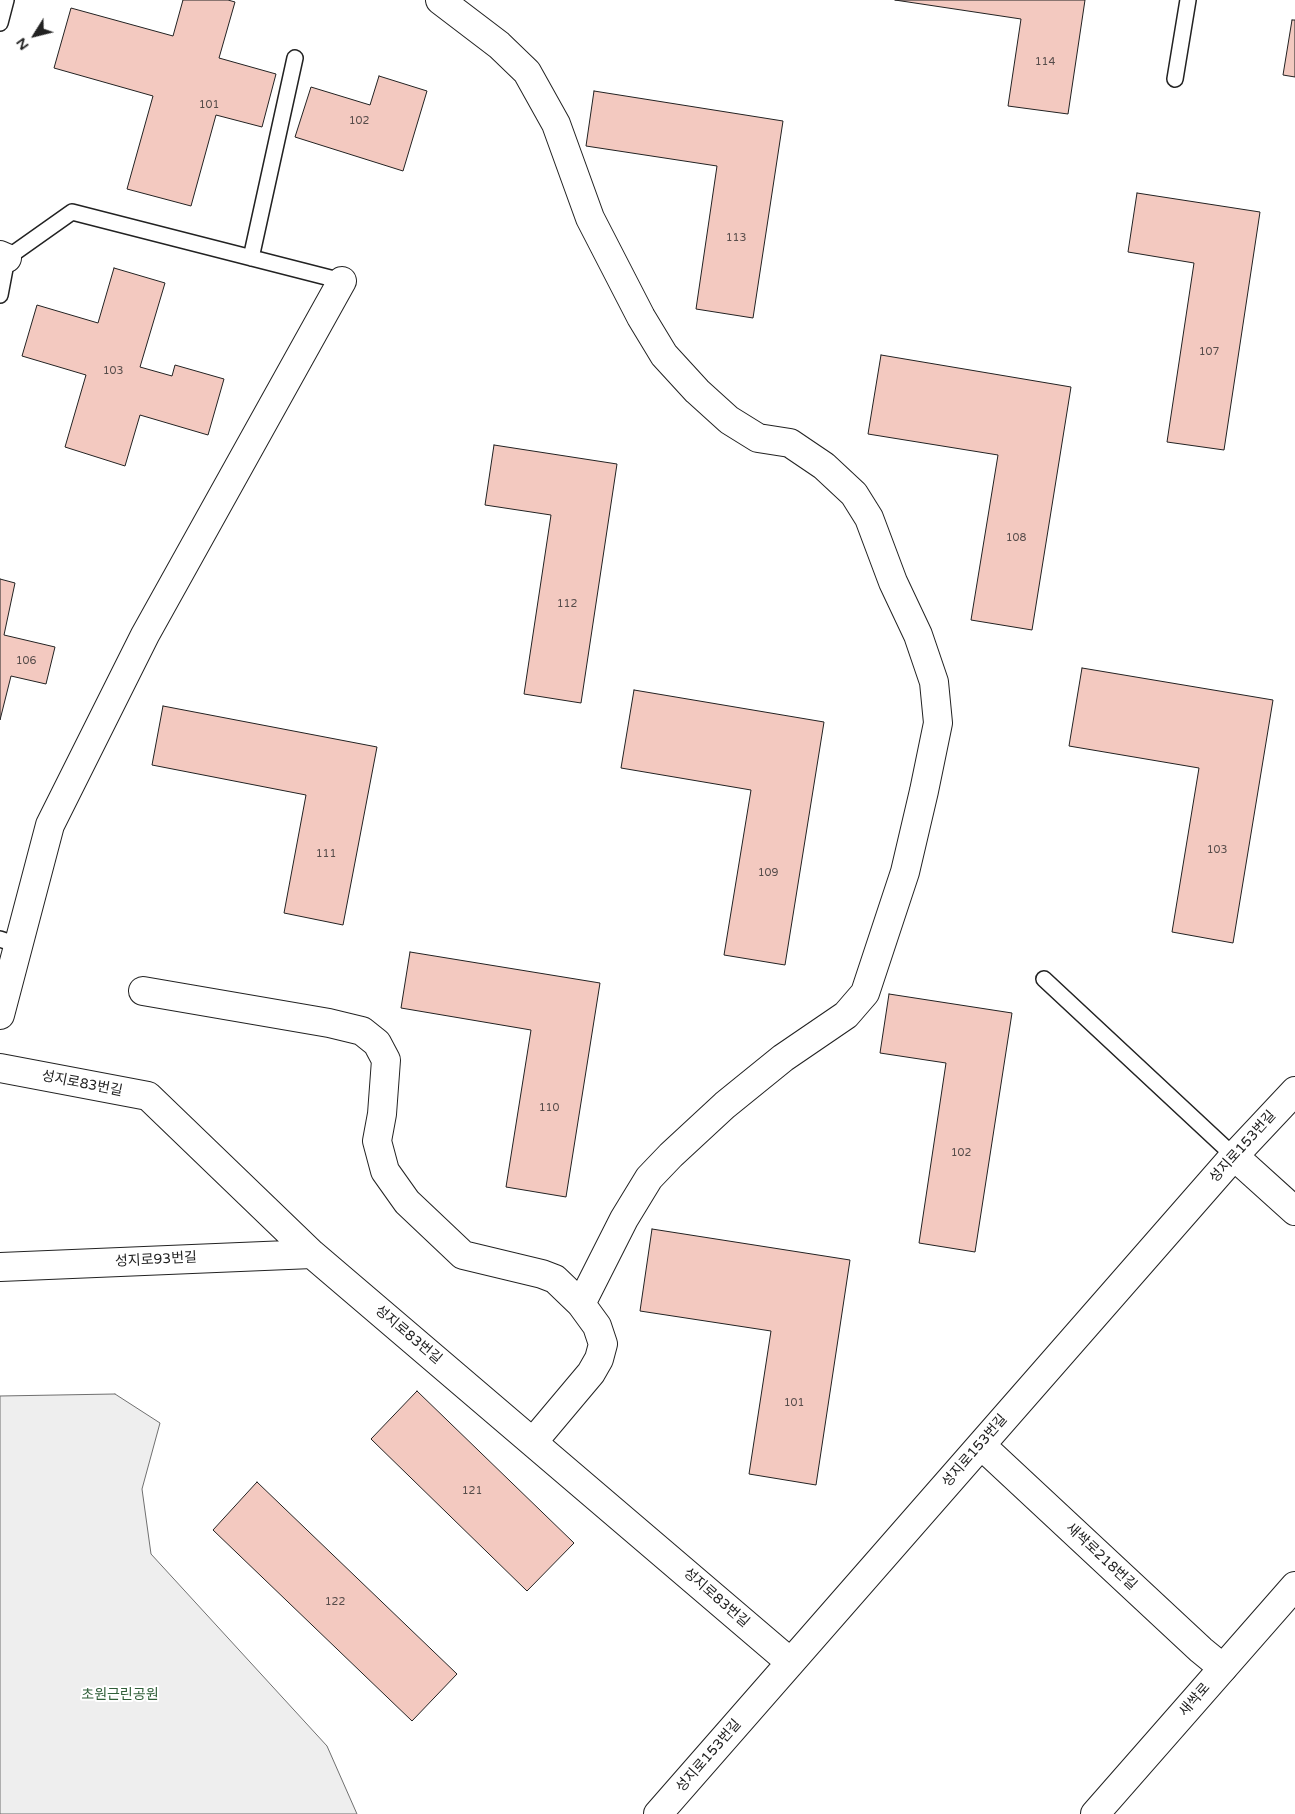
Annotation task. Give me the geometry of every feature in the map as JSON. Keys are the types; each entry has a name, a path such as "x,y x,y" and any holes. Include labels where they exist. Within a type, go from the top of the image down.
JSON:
{"street":[{"path":"440,0 499,45 527,72 556,124 590,218 641,317 664,355 697,391 729,420 758,438 790,443 824,466 854,494 869,518 893,582 918,635 934,682 938,724 924,791 905,872 865,992 846,1015 783,1058 725,1105 671,1154 649,1178 624,1219 581,1304"},
{"path":"0,1015 9,942 50,825 145,635 342,281"},
{"path":"143,991 329,1023 362,1031 378,1043 386,1060 378,1141 385,1172 407,1202 464,1255 542,1274 555,1279 581,1304 597,1326 603,1344 599,1359 590,1373 533,1442"},
{"name":"성지로83번길","path":"0,1068 148,1096 312,1254 790,1662"},
{"name":"성지로153번길","path":"658,1814 1234,1156 1295,1091"},
{"path":"1234,1156 1295,1211"},
{"name":"성지로93번길","path":"0,1267 312,1254"},
{"name":"새싹로218번길","path":"981,1445 1201,1650 1223,1668"},
{"name":"새싹로","path":"1095,1814 1295,1586"}],"lane":[{"path":"0,23 6,0"},
{"path":"1175,79 1188,0"},
{"path":"251,258 295,58"},
{"path":"0,295 3,257 72,212 342,281"},
{"path":"1044,979 1234,1156"}],"green space":[{"name":"초원근린공원","path":"115,1394 160,1423 142,1489 151,1554 327,1746 357,1814 0,1814 0,1396"}],"building":[{"path":"183,0 228,0 235,2 219,58 276,74 262,127 216,115 191,206 127,189 153,96 54,68 71,8 173,36"},
{"path":"895,0 1085,0 1068,114 1008,106 1021,19"},
{"path":"1292,20 1295,20 1295,77 1283,75"},
{"path":"379,76 427,91 403,171 295,137 311,87 370,105"},
{"path":"594,91 783,121 753,318 696,309 717,166 586,146"},
{"path":"1137,193 1260,212 1224,450 1167,442 1194,263 1128,252"},
{"path":"114,268 165,283 140,367 172,376 175,365 224,379 208,435 140,415 125,466 65,447 86,375 22,356 37,305 98,323"},
{"path":"881,355 1071,387 1032,630 971,620 998,455 868,434"},
{"path":"494,445 617,464 581,703 524,694 551,515 485,505"},
{"path":"0,579 15,583 4,635 55,647 46,684 11,676 0,720"},
{"path":"1082,668 1273,700 1233,943 1172,932 1199,768 1069,746"},
{"path":"634,690 824,722 785,965 724,955 751,790 621,768"},
{"path":"163,706 377,747 343,925 284,913 306,795 152,765"},
{"path":"410,952 600,983 566,1197 506,1187 531,1030 401,1008"},
{"path":"889,994 1012,1013 975,1252 919,1243 946,1063 880,1053"},
{"path":"652,1229 850,1260 816,1485 749,1474 771,1331 640,1311"},
{"path":"417,1391 574,1543 527,1591 371,1439"},
{"path":"257,1482 457,1674 412,1721 213,1530"}]}
